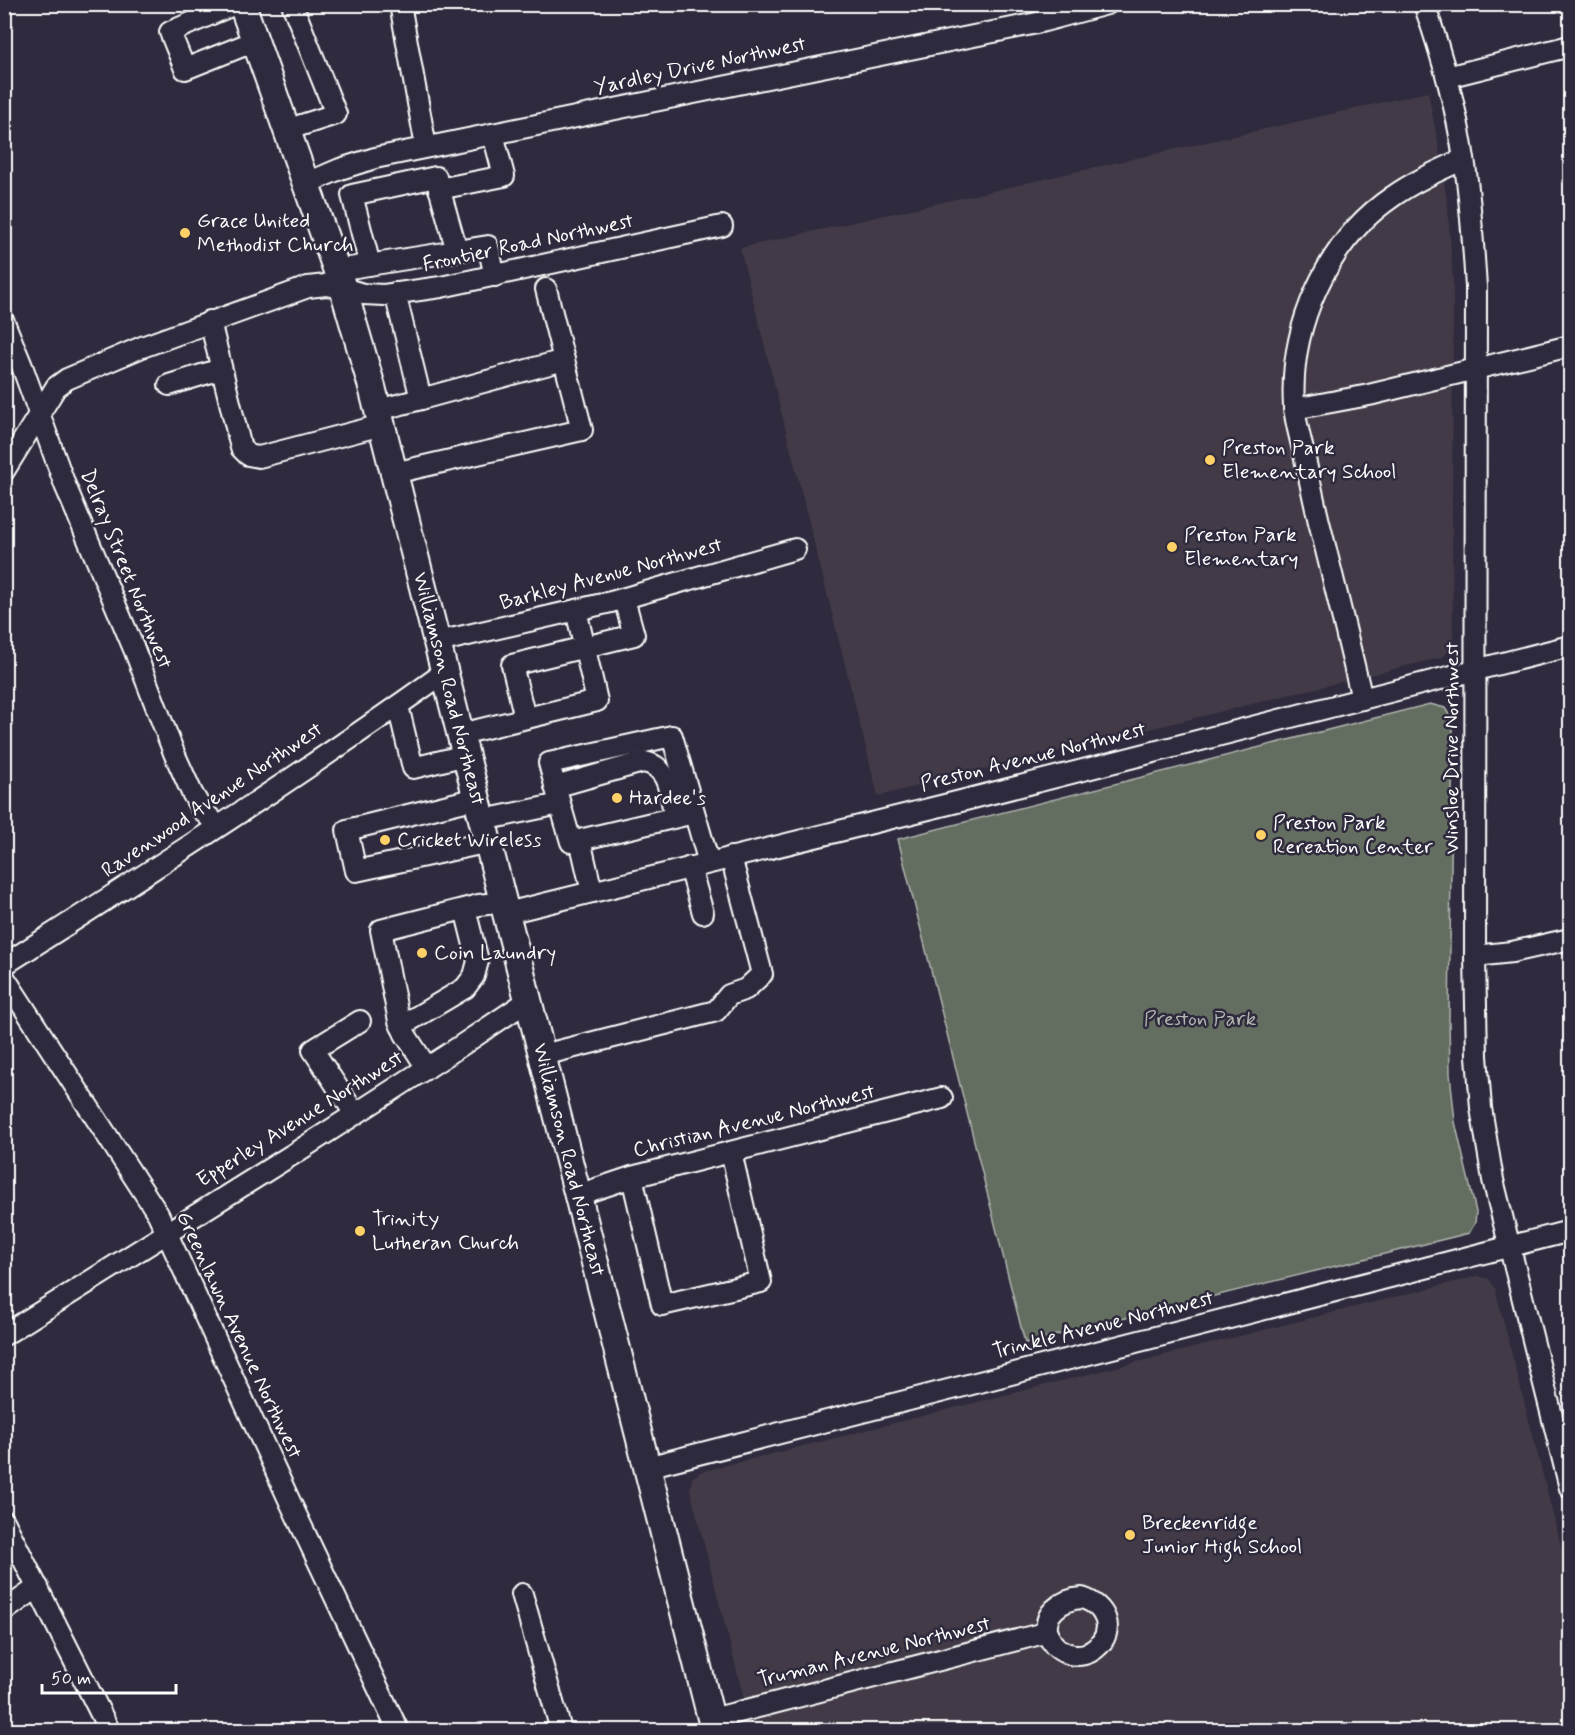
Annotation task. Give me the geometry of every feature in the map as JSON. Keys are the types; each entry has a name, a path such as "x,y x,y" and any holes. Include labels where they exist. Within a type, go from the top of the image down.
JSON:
{"main road":[{"name":"Williamson Road Northeast","path":"242,4 340,279 380,418 713,1725"}],"street":[{"path":"235,4 170,32 185,69 255,41"},
{"path":"286,130 336,114 292,4"},
{"path":"400,4 426,147"},
{"name":"Yardley Drive Northwest","path":"305,184 339,169 426,147 1037,23 1107,4"},
{"name":"Winsloe Drive Northwest","path":"1424,4 1447,77 1464,159 1471,213 1476,287 1475,956 1477,1056 1481,1108 1493,1180 1570,1488"},
{"path":"1447,77 1570,46"},
{"path":"439,189 504,176 493,134"},
{"path":"1362,699 1294,409 1293,380 1296,351 1303,323 1313,298 1331,262 1349,238 1373,212 1392,197 1426,176 1464,159"},
{"path":"366,161 374,190"},
{"path":"370,265 352,195 436,177 457,251"},
{"name":"Frontier Road Northwest","path":"340,279 363,294 441,287 722,226"},
{"path":"4,471 56,387 66,379 142,347 308,287 326,285 370,265 488,246 495,276"},
{"path":"394,473 582,430 546,289"},
{"path":"394,293 421,399"},
{"path":"210,321 242,448 248,454 259,457 380,418 421,399 564,360"},
{"name":"Delray Street Northwest","path":"4,322 65,485 192,793 202,810 218,826"},
{"path":"1294,409 1369,395 1570,346"},
{"path":"169,385 221,369"},
{"name":"Barkley Avenue Northwest","path":"438,642 624,598 795,549"},
{"path":"525,718 513,665 634,635 624,598"},
{"path":"398,706 415,775 464,744 525,718 597,701 576,610"},
{"name":"Preston Avenue Northwest","path":"401,1026 381,930 465,909 505,907 592,892 1570,646"},
{"name":"Ravenwood Avenue Northwest","path":"4,965 218,826 445,672"},
{"path":"672,736 684,815 571,842 549,763 672,736"},
{"path":"483,820 347,830 356,871 483,820 557,796 644,762 659,768 684,815 700,865 703,913"},
{"path":"580,840 592,892"},
{"path":"543,1055 716,1011 729,995 746,989 762,974 731,857"},
{"path":"427,1068 401,1026 465,988 474,976 478,961 465,909"},
{"path":"1475,956 1512,952 1570,939"},
{"name":"Greenlawn Avenue Northwest","path":"4,977 158,1214 398,1731"},
{"name":"Epperley Avenue Northwest","path":"4,1335 356,1114 529,1000"},
{"path":"356,1114 313,1050 360,1021"},
{"name":"Christian Avenue Northwest","path":"578,1195 632,1177 942,1098"},
{"path":"632,1177 662,1305 761,1282 731,1152"},
{"name":"Trinkle Avenue Northwest","path":"647,1467 1570,1231"},
{"path":"4,1521 109,1731"},
{"path":"4,1611 38,1587"},
{"path":"522,1594 561,1731"},
{"name":"Truman Avenue Northwest","path":"713,1725 1048,1632"}],"shaded area":[{"path":"1428,92 1448,208 1453,282 1453,638 1450,649 1443,657 878,796 740,248"},
{"name":"Breckenridge Junior High School","path":"1478,1276 1489,1279 1495,1288 1570,1581 1570,1730 752,1730 690,1489 692,1478 700,1472"}],"green space":[{"name":"Preston Park","path":"1430,704 1445,708 1453,721 1450,1074 1455,1122 1476,1212 1475,1223 1469,1233 1025,1343 898,839"}],"place":[{"name":"Grace United Methodist Church","path":"185,233"},
{"name":"Preston Park Elementary School","path":"1210,460"},
{"name":"Preston Park Elementary","path":"1172,547"},
{"name":"Hardee's","path":"617,798"},
{"name":"Preston Park Rereation Center","path":"1261,835"},
{"name":"Cricket Wireless","path":"385,840"},
{"name":"Coin Laundry","path":"422,953"},
{"name":"Trinity Lutheran Church","path":"360,1231"},
{"name":"Breckenridge Junior High School","path":"1130,1535"}]}
